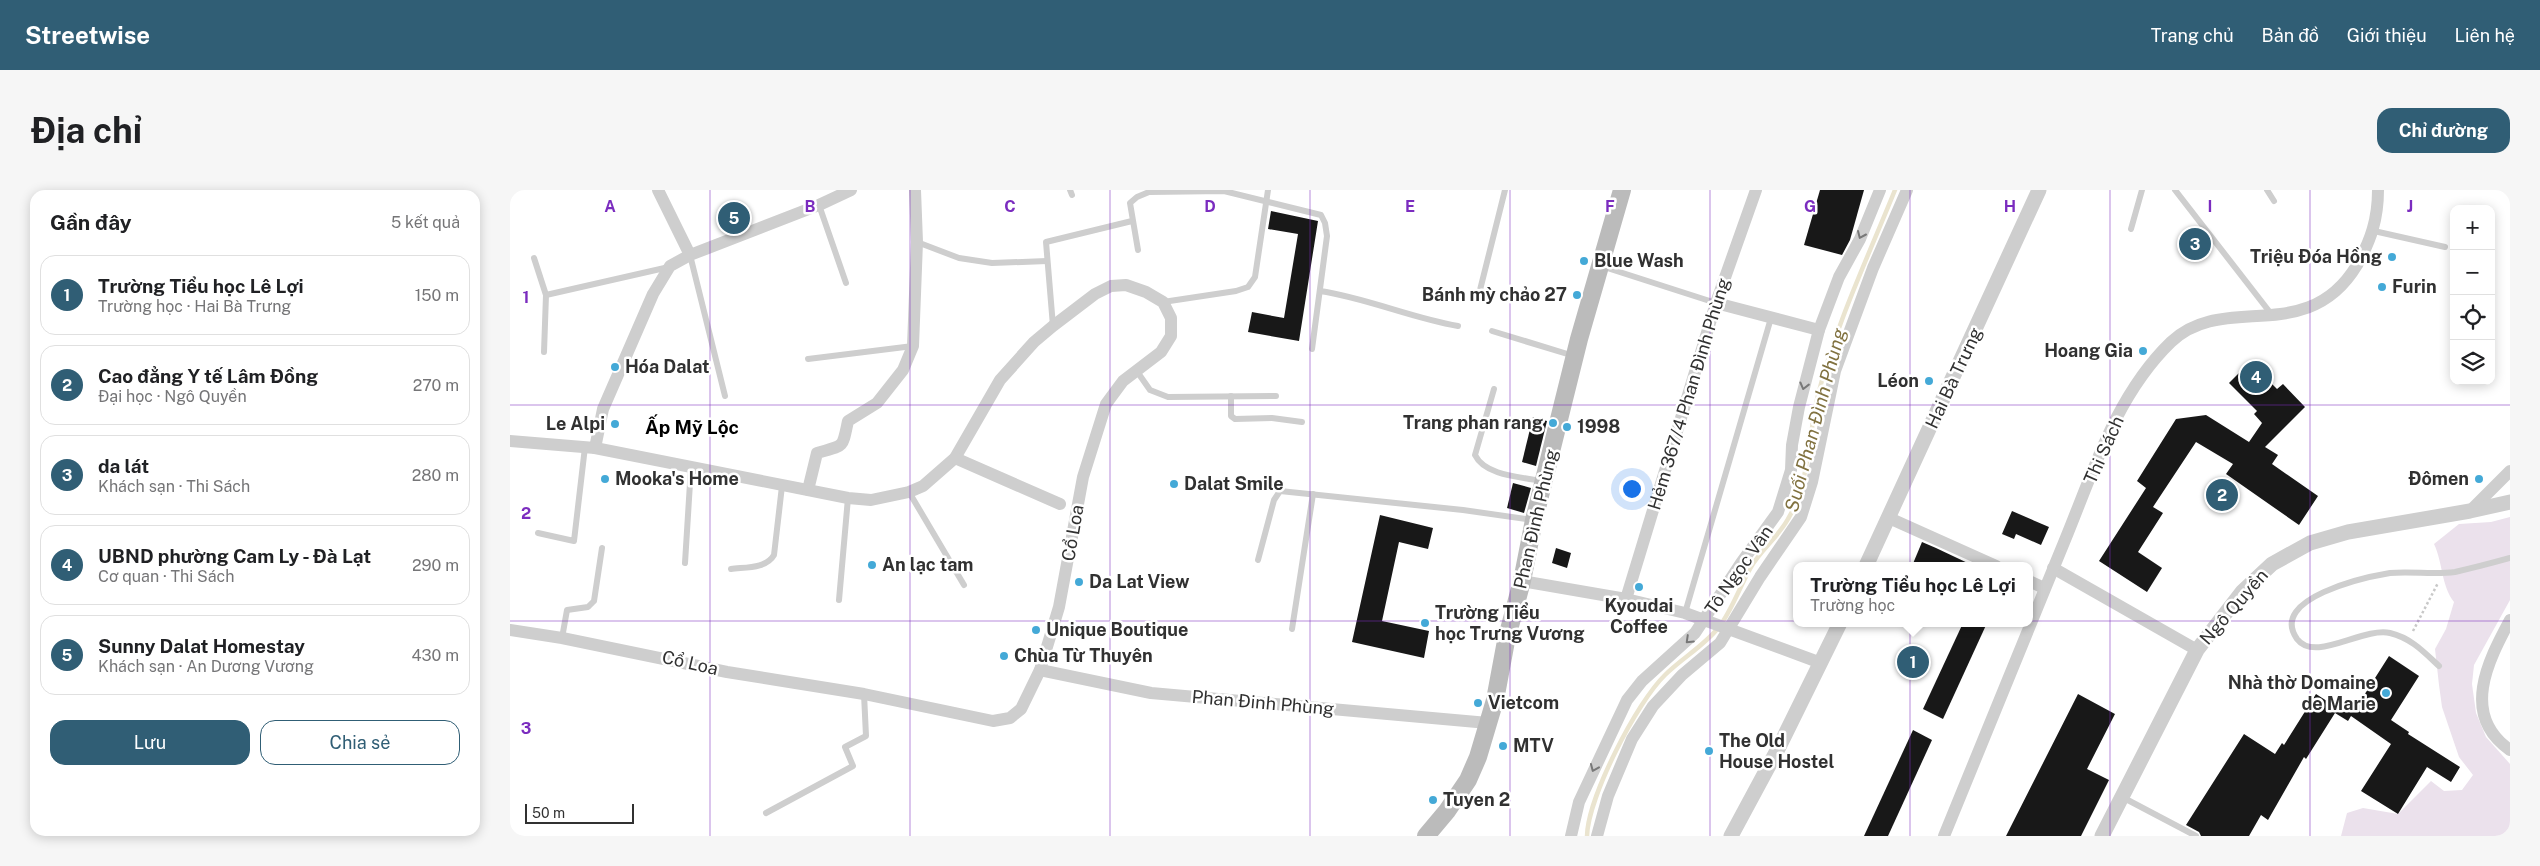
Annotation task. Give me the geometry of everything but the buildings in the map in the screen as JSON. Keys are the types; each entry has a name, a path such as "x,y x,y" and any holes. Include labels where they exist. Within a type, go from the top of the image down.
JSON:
{"main road":[{"name":"Phan Đình Phùng","path":"1426,836 1447,811 1468,780 1495,700 1506,641 1522,581 1534,520 1575,356 1622,190"}],"street":[{"path":"658,190 690,255"},
{"path":"590,448 606,400 653,294 670,266 690,255 819,205 851,190"},
{"path":"808,490 817,453 840,447 846,440 848,421 877,403 903,370 913,346 917,242 915,190"},
{"name":"Hẻm 367/4 Phan Đình Phùng","path":"1626,599 1716,303 1756,190"},
{"name":"Tô Ngọc Vân","path":"1571,836 1579,802 1617,715 1642,681 1692,637 1706,620 1741,563 1778,512 1791,470 1792,445 1798,407 1819,330 1839,277 1860,239 1880,190"},
{"name":"Tô Ngọc Vân","path":"1597,836 1608,796 1632,739 1653,706 1682,675 1720,643 1760,577 1800,517 1812,482 1835,371 1873,268 1907,190"},
{"name":"Hai Bà Trưng","path":"1868,562 2039,190"},
{"name":"Thi Sách","path":"2033,615 2114,423 2138,382 2155,360 2172,342 2197,325 2210,321 2272,316 2306,309 2325,300 2339,289 2355,268 2374,231 2378,210 2378,190"},
{"path":"510,441 590,448 782,486 848,498 872,500 909,492 929,482 955,458 1000,380 1034,342 1095,294 1111,286 1126,285 1146,292 1163,302"},
{"name":"Cổ Loa","path":"510,630 562,638 728,672 864,694 1001,721 1021,709 1040,670 1059,607 1082,477 1098,423 1106,404 1114,392 1136,370 1161,352 1171,336 1171,318 1163,302"},
{"path":"1716,303 1819,330"},
{"name":"Cổ Loa","path":"955,458 1060,504"},
{"path":"2470,511 2510,471"},
{"name":"Ngô Quyền","path":"2102,836 2197,650 2242,592 2272,564 2310,543 2348,532 2470,511 2510,502"},
{"path":"1889,518 1987,562"},
{"path":"2053,568 2197,650"},
{"path":"1522,581 1626,599 1685,613 1821,663"},
{"path":"2033,583 2044,588"},
{"path":"2510,620 2482,682 2480,703 2491,730 2510,750"},
{"path":"1731,836 1838,627"},
{"name":"Thi Sách","path":"1944,836 2028,627"},
{"name":"Phan Đinh Phùng","path":"1040,670 1151,693 1488,723"}],"lane":[{"path":"1163,302 1236,291 1248,286 1255,277 1268,190"},
{"path":"1478,298 1505,190"},
{"path":"2132,229 2142,190"},
{"path":"2175,190 2272,316"},
{"path":"2267,190 2274,201"},
{"path":"1138,250 1130,203 1137,197 1149,192 1224,191 1321,215 1325,223 1327,236 1312,349"},
{"path":"819,205 846,283"},
{"path":"1053,326 1046,242 1132,221"},
{"path":"2374,231 2445,247"},
{"path":"917,242 959,258 992,263 1047,261"},
{"path":"690,255 725,396"},
{"path":"534,258 546,295 544,352"},
{"path":"1600,265 1716,303"},
{"path":"546,295 670,266"},
{"path":"1320,291 1346,295 1432,321 1458,326"},
{"path":"1685,613 1771,318"},
{"path":"1492,331 1575,356"},
{"path":"808,359 913,346"},
{"path":"1136,370 1150,390 1158,395 1178,397 1276,396"},
{"path":"1494,389 1475,456 1480,464 1488,469 1544,482"},
{"path":"1231,396 1231,416 1235,419 1272,418 1302,422"},
{"path":"538,533 574,541 590,448"},
{"path":"685,563 691,467"},
{"path":"731,569 760,565 771,559 774,555 782,486"},
{"path":"1258,560 1274,500 1280,491 1463,510 1534,520"},
{"path":"909,492 964,585"},
{"path":"1292,629 1313,494"},
{"path":"839,600 848,498"},
{"path":"562,638 567,610 588,607 594,601 602,548"},
{"path":"2439,666 2408,639 2388,632 2370,632 2318,649 2306,646 2298,639 2293,630 2294,615 2301,605 2317,595 2345,584 2391,573 2444,572 2510,558"},
{"path":"766,814 853,766 845,747 866,736 864,694"},
{"path":"2122,797 2196,836"}],"path":[{"path":"2408,639 2444,572"}],"shaded area":[{"path":"2510,517 2510,600 2474,665 2472,684 2476,713 2486,737 2510,764 2510,836 2341,836 2347,813 2363,808 2398,814 2431,781 2444,791 2462,790 2473,775 2459,757 2442,707 2435,649 2446,629 2454,602 2444,581 2434,544 2459,524 2491,522"}],"waterway":[{"name":"Suối Phan Đình Phùng","path":"1587,836 1589,819 1605,775 1641,706 1665,675 1707,640 1719,627 1751,567 1784,526 1795,505 1805,474 1818,395 1825,369 1853,291 1895,190"}],"place":[{"name":"Sunny Dalat Homestay","path":"734,218"},
{"name":"da lát","path":"2195,244"},
{"name":"Triệu Đóa Hồng","path":"2392,257"},
{"name":"Blue Wash","path":"1584,261"},
{"name":"Furin","path":"2382,287"},
{"name":"Bánh mỳ chảo 27","path":"1577,295"},
{"name":"Hoang Gia","path":"2143,351"},
{"name":"Hóa Dalat","path":"615,367"},
{"name":"UBND phường Cam Ly - Đà Lạt","path":"2256,377"},
{"name":"Léon","path":"1929,381"},
{"name":"Trang phan rang","path":"1553,423"},
{"name":"Le Alpi","path":"615,424"},
{"name":"1998","path":"1567,427"},
{"name":"Mooka's Home","path":"605,479"},
{"name":"Đômen","path":"2479,479"},
{"name":"Dalat Smile","path":"1174,484"},
{"name":"Cao đẳng Y tế Lâm Đồng","path":"2222,495"},
{"name":"An lạc tam","path":"872,565"},
{"name":"Da Lat View","path":"1079,582"},
{"name":"Kyoudai Coffee","path":"1639,587"},
{"name":"Trường Tiểu học Trưng Vương","path":"1425,623"},
{"name":"Unique Boutique","path":"1036,630"},
{"name":"Chùa Từ Thuyên","path":"1004,656"},
{"name":"Trường Tiểu học Lê Lợi","path":"1913,662"},
{"name":"Nhà thờ Domaine de Marie","path":"2386,693"},
{"name":"Vietcom","path":"1478,703"},
{"name":"MTV","path":"1503,746"},
{"name":"The Old House Hostel","path":"1709,751"},
{"name":"Tuyen 2","path":"1433,800"}],"district":[{"name":"Ấp Mỹ Lộc","path":"692,427"}]}
